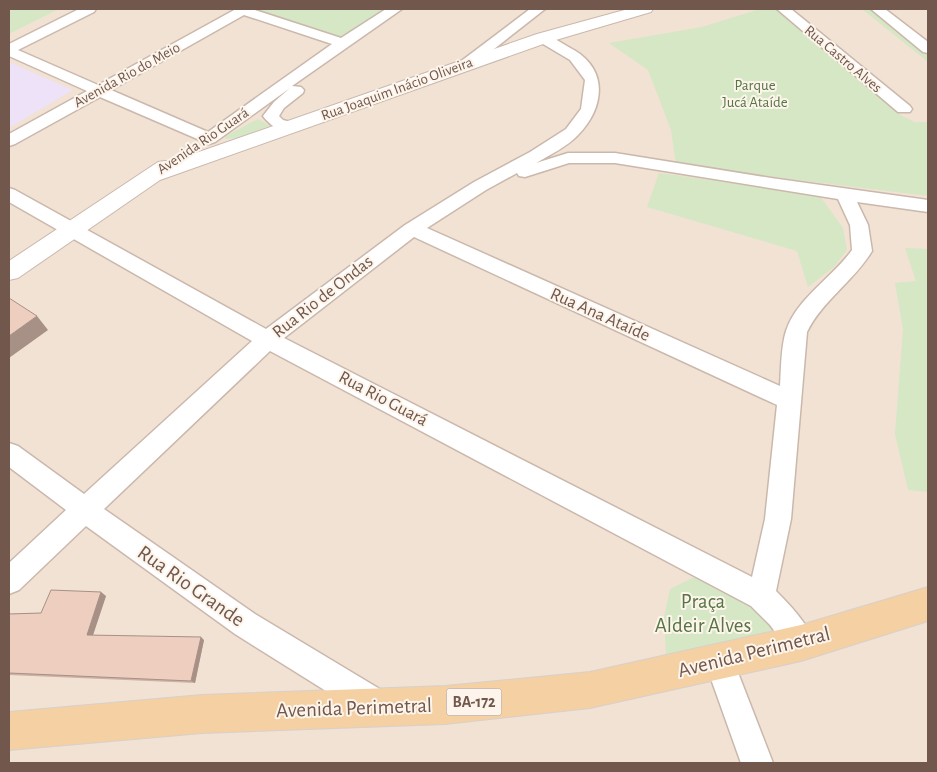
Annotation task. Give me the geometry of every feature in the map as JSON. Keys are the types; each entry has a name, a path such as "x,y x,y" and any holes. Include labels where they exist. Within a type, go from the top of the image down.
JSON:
{"main road":[{"name":"Avenida Perimetral","path":"9,731 202,714 445,705 590,690 801,643 928,604"}],"street":[{"path":"9,50 89,9"},
{"path":"244,9 343,43"},
{"name":"Avenida Rio do Meio","path":"9,141 244,9"},
{"name":"Avenida Rio Guará","path":"9,272 69,230 209,139 343,43 395,9"},
{"path":"465,64 538,9"},
{"name":"Rua Joaquim Inácio Oliveira","path":"151,176 465,64 543,38 645,9"},
{"name":"Rua Castro Alves","path":"784,9 864,78 904,109"},
{"path":"877,9 928,49"},
{"name":"Rua Rio de Ondas","path":"9,581 268,339 412,229 480,186 536,156 572,132 589,109 592,80 586,69 564,49 543,38"},
{"path":"9,50 209,139"},
{"path":"292,127 278,124 271,116 279,105 295,93 298,75"},
{"path":"480,186 568,158 608,158 928,206"},
{"name":"Rua Rio Guará","path":"9,194 69,230 268,339 761,596 780,615 801,643"},
{"path":"761,596 778,519 796,332 802,318 848,272 862,251 858,225 845,195"},
{"name":"Rua Ana Ataíde","path":"412,229 790,400"},
{"name":"Rua Rio Grande","path":"9,452 86,511 245,624 380,707"},
{"path":"720,662 757,763"}],"shaded area":[{"path":"9,9 928,9 928,763 9,763"},
{"path":"9,62 73,90 9,128"}],"green space":[{"path":"9,9 59,9 9,34"},
{"path":"394,9 343,43 243,10"},
{"name":"Parque Jucá Ataíde","path":"760,9 779,9 902,116 915,122 928,122 928,196 676,165 671,130 648,70 609,43 702,27"},
{"path":"862,9 871,9 928,54 928,62"},
{"path":"258,119 270,126 237,138 225,139 226,136"},
{"path":"659,173 819,195 843,228 847,250 834,267 808,287 797,251 647,207"},
{"path":"905,248 928,249 928,492 908,490 895,434 903,329 895,283 916,281"},
{"name":"Praça Aldeir Alves","path":"725,573 790,628 666,658 664,617 670,589 694,577"}],"building":[{"path":"9,298 37,316 9,336"},
{"path":"51,590 101,592 87,635 201,637 191,681 9,673 9,614 41,613"}]}
